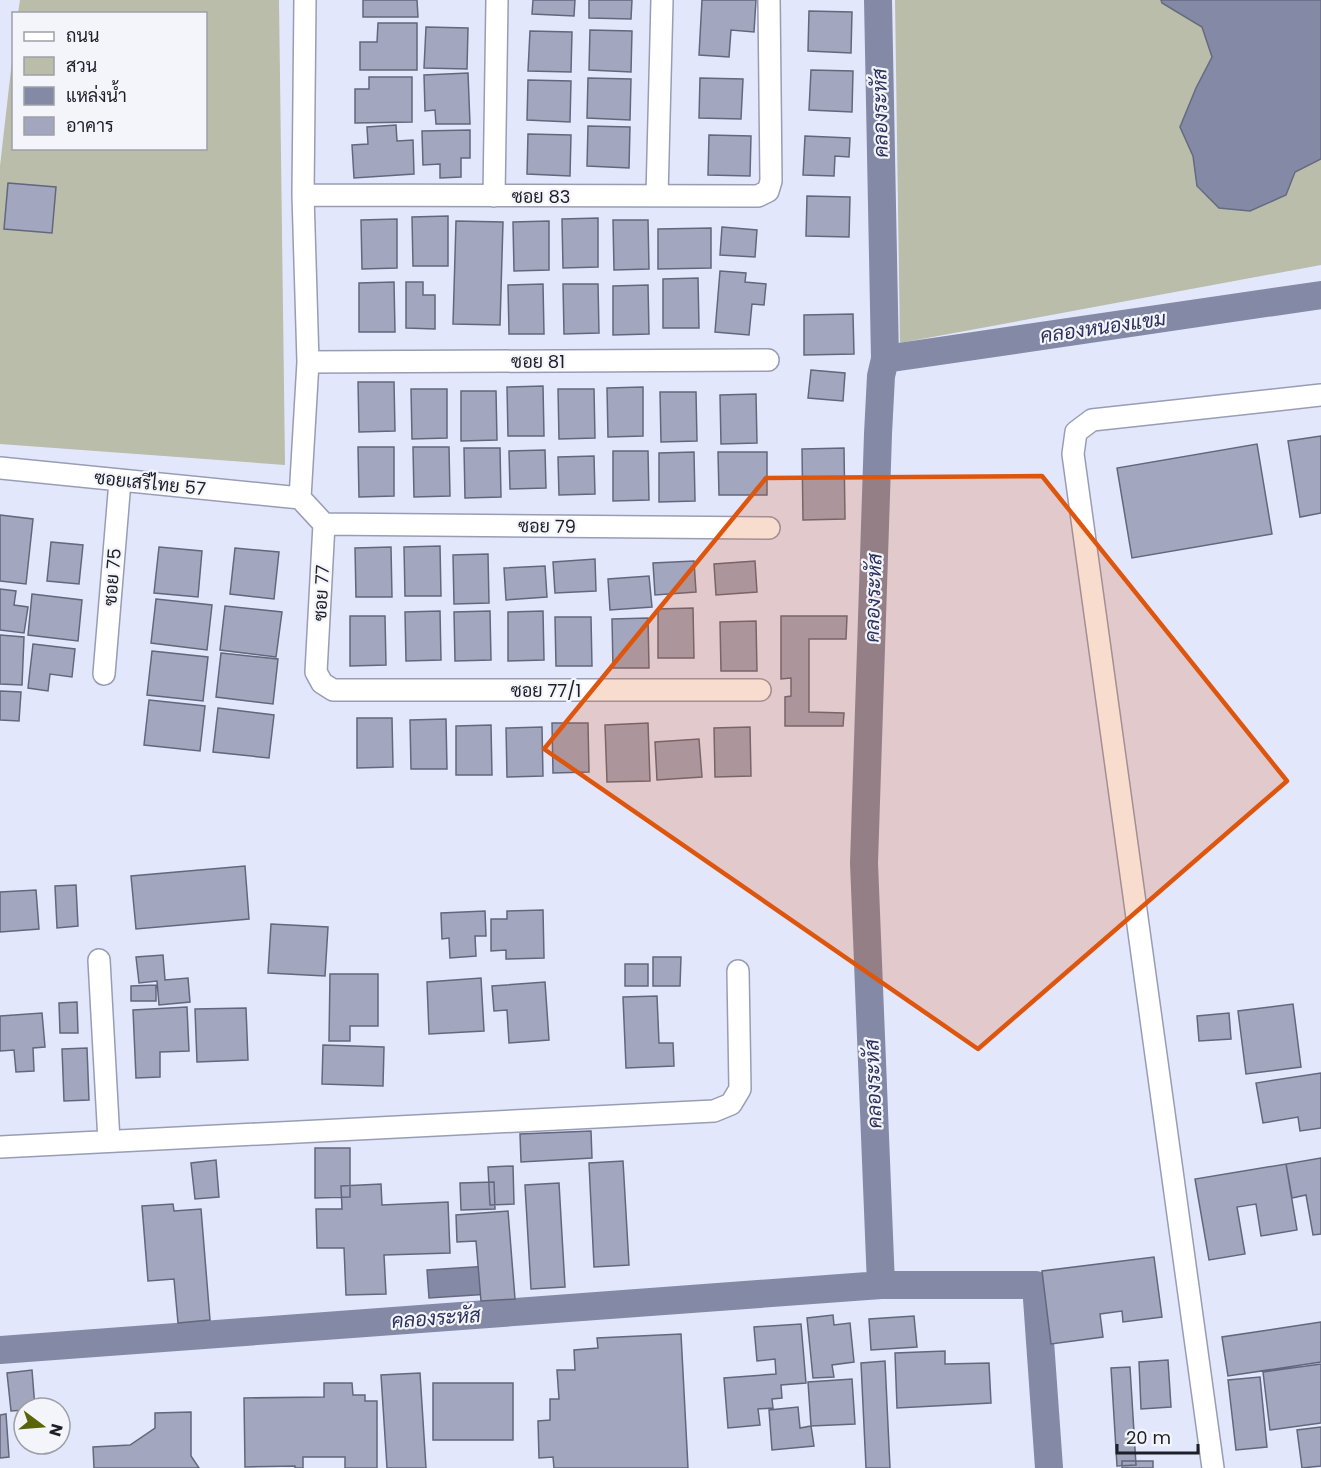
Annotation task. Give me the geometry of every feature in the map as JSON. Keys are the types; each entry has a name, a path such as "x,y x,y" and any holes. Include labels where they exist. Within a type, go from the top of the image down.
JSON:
{"street":[{"path":"305,0 303,195 308,362 300,498 324,524"},
{"path":"494,196 497,0"},
{"path":"657,196 662,0"},
{"name":"ซอย 83","path":"303,195 758,196 768,191 771,181 769,0"},
{"name":"ซอย 81","path":"308,362 768,360"},
{"path":"1213,1468 1073,454 1076,432 1092,420 1321,395"},
{"name":"ซอยเสรีไทย 57","path":"0,468 300,498"},
{"name":"ซอย 75","path":"104,674 120,481"},
{"name":"ซอย 79","path":"324,524 769,528"},
{"name":"ซอย 77","path":"324,524 316,672 322,683 333,690"},
{"name":"ซอย 77/1","path":"333,690 760,690"},
{"path":"99,960 109,1141"},
{"path":"0,1148 714,1111 731,1104 740,1089 738,970"}],"highlighted area":[{"path":"1042,476 1287,781 978,1049 544,749 766,478"}],"green space":[{"path":"20,0 279,0 285,465 0,444 0,166 12,61 12,150 207,150 207,12 18,12"},
{"path":"895,0 1321,0 1321,265 900,343"}],"water":[{"path":"1161,0 1321,0 1321,159 1295,172 1286,195 1250,211 1219,208 1197,186 1193,156 1180,127 1212,57 1202,27 1162,3"},
{"path":"489,1266 490,1294 429,1298 427,1270"}],"building":[{"path":"363,0 417,0 418,17 363,17"},
{"path":"533,0 575,0 574,16 532,14"},
{"path":"589,0 632,0 631,19 589,18"},
{"path":"702,0 756,0 754,32 731,30 729,57 699,55"},
{"path":"809,11 852,12 851,53 808,51"},
{"path":"378,23 417,23 417,70 360,70 360,42 377,42"},
{"path":"426,27 468,28 467,69 424,68"},
{"path":"590,30 632,31 631,72 589,70"},
{"path":"530,31 572,32 571,72 528,71"},
{"path":"811,70 853,71 852,112 809,110"},
{"path":"468,73 470,124 436,124 435,110 425,111 424,75"},
{"path":"369,77 412,77 412,122 355,123 355,89 369,89"},
{"path":"588,78 631,79 630,120 587,118"},
{"path":"700,78 743,79 741,119 699,118"},
{"path":"528,80 571,81 570,122 527,120"},
{"path":"396,125 397,141 413,140 414,174 354,178 352,145 368,144 367,127"},
{"path":"588,126 630,127 629,168 587,166"},
{"path":"470,130 470,158 461,158 461,177 440,178 440,164 423,165 422,131"},
{"path":"528,134 571,135 570,176 527,174"},
{"path":"709,135 751,136 750,176 708,175"},
{"path":"805,136 850,138 849,157 835,156 834,176 803,175"},
{"path":"8,183 56,187 52,233 4,229"},
{"path":"807,196 850,197 849,237 806,236"},
{"path":"448,216 448,266 413,266 412,217"},
{"path":"598,218 598,267 563,268 562,219"},
{"path":"397,219 397,268 362,269 361,220"},
{"path":"613,220 648,220 649,269 614,270"},
{"path":"456,221 503,222 500,325 453,324"},
{"path":"549,221 549,270 514,271 513,222"},
{"path":"722,227 757,230 755,257 720,255"},
{"path":"711,228 711,268 658,269 658,229"},
{"path":"720,271 746,273 745,282 766,284 764,305 752,304 749,335 715,332"},
{"path":"698,278 699,328 663,328 663,279"},
{"path":"394,282 395,332 359,332 359,283"},
{"path":"406,282 423,282 423,295 435,295 435,329 406,328"},
{"path":"543,284 544,334 509,334 508,285"},
{"path":"563,284 598,284 599,333 564,334"},
{"path":"648,285 649,334 613,335 613,286"},
{"path":"853,314 854,354 804,355 804,315"},
{"path":"811,370 845,373 843,401 808,398"},
{"path":"358,382 394,382 395,431 359,432"},
{"path":"543,386 544,436 508,436 507,387"},
{"path":"643,387 643,436 608,437 607,388"},
{"path":"411,389 447,389 447,438 412,439"},
{"path":"558,389 594,389 595,438 559,439"},
{"path":"461,391 496,391 497,440 461,441"},
{"path":"660,392 696,392 697,441 661,442"},
{"path":"756,394 757,443 721,444 720,395"},
{"path":"1321,436 1321,513 1300,517 1288,441"},
{"path":"1257,444 1272,534 1132,558 1117,468"},
{"path":"358,447 394,447 394,496 359,497"},
{"path":"413,447 449,447 450,496 414,497"},
{"path":"464,448 500,448 501,497 465,498"},
{"path":"844,448 845,519 803,520 802,449"},
{"path":"545,450 546,488 510,489 509,451"},
{"path":"613,451 648,451 649,500 613,501"},
{"path":"694,452 695,501 659,502 659,453"},
{"path":"718,452 767,452 767,495 719,495"},
{"path":"594,456 595,494 559,495 558,457"},
{"path":"0,515 33,519 26,584 0,581"},
{"path":"51,542 83,545 79,584 47,581"},
{"path":"440,546 441,596 405,596 404,547"},
{"path":"159,547 202,551 198,597 154,593"},
{"path":"391,547 392,597 356,597 355,548"},
{"path":"235,548 279,552 274,599 230,594"},
{"path":"488,554 489,603 454,604 453,555"},
{"path":"595,559 596,591 555,593 553,562"},
{"path":"694,561 696,592 655,595 653,563"},
{"path":"755,561 757,592 716,595 714,564"},
{"path":"545,566 547,597 506,600 504,568"},
{"path":"649,576 652,607 610,610 608,579"},
{"path":"0,589 16,591 14,605 28,607 24,633 0,630"},
{"path":"32,594 82,600 78,641 28,635"},
{"path":"156,599 212,605 207,650 151,643"},
{"path":"225,606 282,612 276,657 220,650"},
{"path":"693,608 694,658 658,658 658,609"},
{"path":"440,611 441,660 406,661 405,612"},
{"path":"490,611 491,660 455,661 454,612"},
{"path":"543,611 544,660 508,661 508,612"},
{"path":"350,616 385,616 386,665 350,666"},
{"path":"781,616 847,616 846,639 809,639 809,712 844,713 843,726 785,726 785,697 791,696 791,678 781,679"},
{"path":"555,617 591,617 592,666 556,666"},
{"path":"648,618 649,668 613,668 612,619"},
{"path":"756,621 757,671 721,671 720,622"},
{"path":"0,635 24,637 22,685 0,684"},
{"path":"33,644 75,649 72,677 50,674 48,691 28,688"},
{"path":"152,651 208,657 203,701 147,695"},
{"path":"221,653 278,659 273,704 216,697"},
{"path":"0,691 21,692 19,721 0,720"},
{"path":"149,700 205,706 200,751 144,745"},
{"path":"218,708 274,715 269,758 213,752"},
{"path":"357,718 392,718 393,767 357,768"},
{"path":"446,719 447,769 411,769 410,720"},
{"path":"552,723 588,723 589,772 553,773"},
{"path":"648,723 650,781 607,782 605,725"},
{"path":"491,725 492,775 456,775 456,726"},
{"path":"542,727 543,776 507,777 506,728"},
{"path":"750,727 751,776 715,777 714,728"},
{"path":"699,739 702,777 657,780 655,742"},
{"path":"245,866 249,919 136,929 131,876"},
{"path":"76,885 78,926 57,928 55,886"},
{"path":"36,890 39,929 0,932 0,892"},
{"path":"543,910 544,958 506,959 506,950 491,951 491,919 507,919 507,911"},
{"path":"485,911 486,936 475,936 476,956 450,958 449,938 442,939 441,913"},
{"path":"271,924 328,927 325,976 268,973"},
{"path":"163,955 165,980 188,978 190,1002 159,1005 157,981 139,983 136,957"},
{"path":"653,957 681,957 680,986 653,986"},
{"path":"625,964 648,964 648,986 625,986"},
{"path":"330,974 378,974 378,1026 350,1026 350,1041 329,1041"},
{"path":"481,978 484,1031 429,1034 427,982"},
{"path":"545,982 549,1040 509,1043 507,1010 494,1011 492,986"},
{"path":"156,985 156,1001 131,1001 131,986"},
{"path":"657,996 659,1043 673,1043 674,1066 626,1068 623,997"},
{"path":"77,1002 78,1033 60,1033 59,1003"},
{"path":"1293,1004 1301,1067 1246,1074 1238,1011"},
{"path":"187,1007 189,1051 160,1052 160,1077 136,1078 133,1010"},
{"path":"246,1008 248,1060 197,1062 195,1009"},
{"path":"42,1013 45,1047 33,1048 34,1071 16,1072 14,1050 0,1051 0,1016"},
{"path":"1229,1013 1231,1039 1199,1041 1197,1016"},
{"path":"323,1045 384,1047 383,1086 322,1084"},
{"path":"87,1048 89,1100 64,1101 62,1049"},
{"path":"1321,1073 1321,1128 1300,1131 1298,1117 1263,1123 1256,1083"},
{"path":"591,1131 592,1158 521,1162 520,1134"},
{"path":"315,1148 350,1148 350,1197 315,1198"},
{"path":"1321,1158 1321,1234 1313,1235 1306,1195 1292,1198 1286,1164"},
{"path":"216,1160 219,1197 195,1199 191,1163"},
{"path":"623,1161 629,1265 594,1267 589,1163"},
{"path":"1286,1164 1297,1230 1261,1236 1256,1204 1237,1207 1245,1254 1209,1260 1195,1179"},
{"path":"513,1166 514,1204 490,1205 488,1167"},
{"path":"494,1182 495,1209 461,1210 460,1183"},
{"path":"559,1183 565,1287 531,1289 525,1185"},
{"path":"381,1184 382,1205 448,1202 450,1253 384,1255 386,1294 346,1295 344,1248 317,1248 316,1209 342,1209 341,1186"},
{"path":"173,1204 174,1211 201,1209 210,1320 178,1323 174,1279 148,1281 142,1206"},
{"path":"508,1211 515,1299 481,1301 476,1241 457,1242 456,1215"},
{"path":"1154,1257 1162,1317 1123,1322 1122,1311 1100,1314 1103,1337 1051,1344 1042,1271"},
{"path":"833,1315 834,1325 850,1323 854,1362 832,1365 834,1377 813,1378 807,1318"},
{"path":"914,1316 917,1347 871,1350 869,1319"},
{"path":"1321,1322 1321,1362 1228,1376 1222,1337"},
{"path":"801,1324 806,1383 781,1385 782,1398 772,1399 773,1408 758,1409 760,1425 728,1428 724,1378 776,1374 775,1359 757,1361 754,1327"},
{"path":"681,1334 688,1468 554,1468 553,1457 539,1458 538,1421 550,1420 550,1399 559,1399 557,1370 575,1370 574,1350 598,1348 597,1338"},
{"path":"945,1351 945,1364 989,1363 991,1403 897,1408 895,1353"},
{"path":"1168,1360 1171,1407 1141,1409 1139,1362"},
{"path":"885,1361 890,1468 866,1468 861,1363"},
{"path":"1321,1364 1321,1423 1270,1430 1263,1372"},
{"path":"1130,1367 1136,1465 1117,1466 1111,1368"},
{"path":"32,1370 34,1396 12,1396 12,1411 11,1411 7,1373"},
{"path":"420,1373 426,1468 387,1468 381,1375"},
{"path":"1260,1377 1267,1447 1236,1450 1228,1380"},
{"path":"852,1379 855,1424 811,1426 808,1382"},
{"path":"324,1383 352,1383 353,1395 365,1395 365,1401 377,1401 377,1468 345,1468 345,1457 303,1457 303,1468 295,1468 295,1466 245,1467 244,1398 324,1397"},
{"path":"433,1383 513,1383 513,1440 433,1440"},
{"path":"798,1407 800,1428 811,1426 814,1446 772,1450 769,1410"},
{"path":"191,1412 191,1456 199,1468 94,1468 93,1447 130,1445 155,1428 155,1413"},
{"path":"6,1414 9,1457 0,1458 0,1415"},
{"path":"1321,1427 1321,1466 1302,1468 1297,1430"},
{"path":"1122,1461 1153,1461 1153,1468 1122,1468"}],"waterway":[{"name":"คลองระหัส","path":"0,1350 881,1285 864,863 878,434 881,376 885,359 878,0"},
{"name":"คลองหนองแขม","path":"885,359 1321,295"},
{"path":"881,1285 1036,1285 1049,1468"}]}
